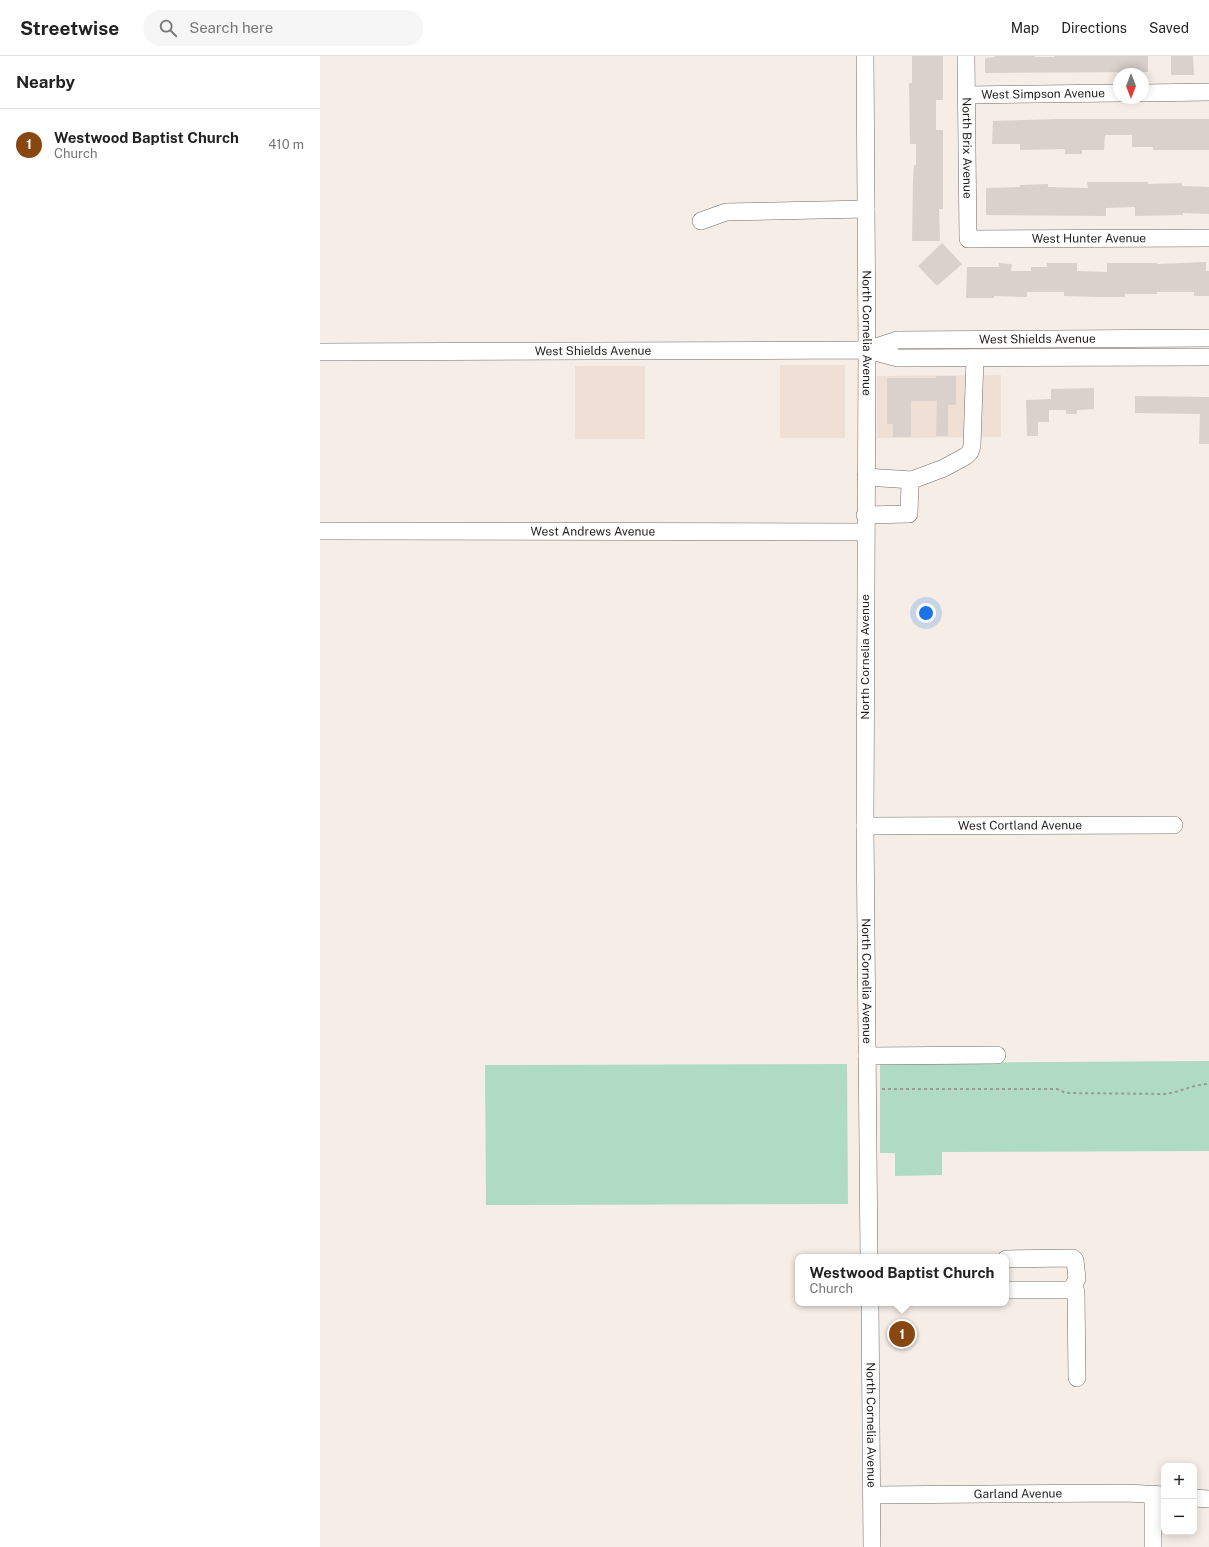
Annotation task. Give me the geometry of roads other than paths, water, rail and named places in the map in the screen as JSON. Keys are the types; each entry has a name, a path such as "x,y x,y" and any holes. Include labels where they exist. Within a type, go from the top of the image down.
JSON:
{"street":[{"name":"North Cornelia Avenue","path":"865,56 865,826 869,1254"},
{"name":"North Brix Avenue","path":"966,56 968,239"},
{"path":"1149,93 1209,92"},
{"name":"West Simpson Avenue","path":"967,95 1113,93"},
{"path":"702,221 726,212 866,209"},
{"name":"West Hunter Avenue","path":"968,239 1209,238"},
{"name":"West Shields Avenue","path":"866,350 897,340 1209,338"},
{"name":"West Shields Avenue","path":"320,352 866,350 898,358 1209,357"},
{"path":"866,477 912,480 944,468 970,452 972,446 975,358"},
{"path":"865,515 909,514 910,483 912,480"},
{"name":"West Andrews Avenue","path":"320,531 865,532"},
{"name":"West Cortland Avenue","path":"865,826 1174,825"},
{"path":"867,1056 997,1055"},
{"path":"1009,1258 1073,1258 1075,1260 1076,1279 1071,1290"},
{"path":"1009,1290 1071,1290 1076,1292 1077,1378"},
{"name":"North Cornelia Avenue","path":"870,1306 872,1547"},
{"name":"Garland Avenue","path":"872,1495 1126,1493 1159,1495"},
{"path":"1153,1547 1159,1495"},
{"path":"1197,1498 1209,1499"}],"place":[{"name":"Westwood Baptist Church","path":"902,1334"}]}
